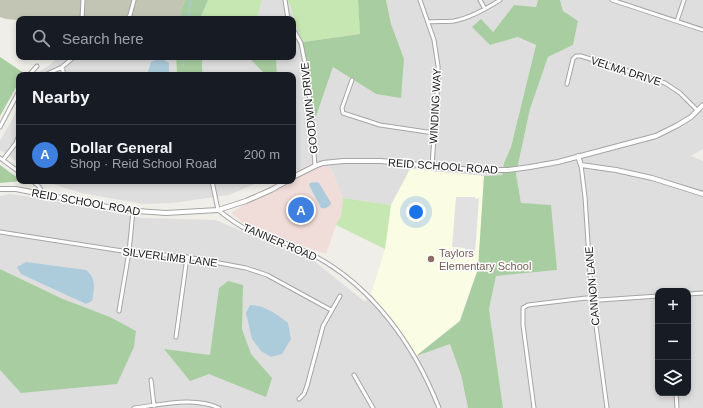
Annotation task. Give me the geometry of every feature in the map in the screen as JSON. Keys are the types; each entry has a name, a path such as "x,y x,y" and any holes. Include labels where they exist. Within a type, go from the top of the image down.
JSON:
{"street":[{"path":"82,16 83,0"},
{"path":"129,16 134,0"},
{"path":"285,0 288,16"},
{"name":"WINDING WAY","path":"420,0 436,47 438,66 432,166"},
{"path":"480,0 485,9"},
{"path":"428,22 459,20 471,16 500,0"},
{"path":"612,0 703,30"},
{"path":"677,21 684,0"},
{"name":"GOODWIN DRIVE","path":"296,34 301,43 308,78 315,166"},
{"name":"VELMA DRIVE","path":"567,84 573,60 576,56 581,56 665,83 680,93 697,110"},
{"path":"51,72 62,67 70,60"},
{"path":"32,72 37,66"},
{"path":"62,67 63,72"},
{"path":"352,80 342,108 343,113 380,125 434,132"},
{"path":"0,127 16,97"},
{"name":"REID SCHOOL ROAD","path":"296,176 315,166 330,162 353,160 381,161 472,170 508,170 558,162 656,136 678,125 703,105"},
{"path":"16,143 2,159 16,170"},
{"path":"578,156 581,165 616,170 652,178 703,194"},
{"name":"CANNON LANE","path":"581,165 585,197 592,299 607,408"},
{"path":"36,184 42,190 42,194"},
{"path":"213,184 218,210"},
{"name":"REID SCHOOL ROAD","path":"0,189 16,189 133,211 166,213 218,210 252,198 281,184"},
{"name":"TANNER ROAD","path":"218,210 246,228 319,258 355,284 374,302 398,332 424,374 439,408"},
{"path":"119,311 129,252 133,211"},
{"name":"SILVERLIMB LANE","path":"0,232 129,252 187,258 246,268 267,275 332,310"},
{"path":"176,337 187,258"},
{"path":"691,294 703,293"},
{"path":"299,399 304,394 307,386 323,326 340,296"},
{"path":"534,408 523,325 523,308 528,305 580,298 600,300 655,296"},
{"path":"354,375 373,408"},
{"path":"151,380 154,406"},
{"path":"676,396 676,408"},
{"path":"134,408 195,402 208,404 219,408"}],"shaded area":[{"path":"0,0 185,0 181,9 181,16 16,16 16,20 0,17"},
{"path":"262,0 283,0 290,4 293,16 258,16"},
{"path":"386,0 538,0 536,7 514,5 493,32 490,45 518,37 536,45 511,147 504,163 502,175 484,176 411,169 391,205 343,198 331,169 315,161 296,171 296,72 277,72 276,60 296,60 296,25 303,42 314,121 333,67 376,94 391,24"},
{"path":"560,0 703,0 703,149 691,156 703,161 703,408 503,408 489,309 496,276 557,270 521,203 516,174 530,109 548,57 573,45 578,21 563,11"},
{"path":"54,60 176,60 177,72 39,72"},
{"path":"202,60 251,60 263,72 203,72"},
{"path":"16,110 16,161 0,150 0,141"},
{"path":"315,161 331,169 343,198 341,216 336,225 326,254 248,227 231,213 275,184 296,184 296,171"},
{"name":"Taylors Elementary School","path":"410,169 484,176 478,269 459,321 416,356 371,294 385,249 391,205"},
{"path":"53,184 255,184 229,195 172,203 143,204 81,193"},
{"path":"10,194 45,199 141,218 215,220 313,260 365,302 371,294 416,356 450,343 461,375 468,408 0,408 0,370 22,393 134,347 136,331 109,317 63,299 0,269 0,196"},
{"path":"456,197 479,198 475,254 464,253 465,248 452,247"}],"green space":[{"path":"185,0 208,0 201,16 181,16 181,9"},
{"path":"208,0 262,0 258,16 201,16"},
{"path":"283,0 358,0 360,34 303,42 296,25 296,16 293,16 290,4"},
{"path":"358,0 386,0 391,24 404,59 401,98 376,94 333,67 314,122 303,42 360,34"},
{"path":"538,0 560,0 563,11 578,21 573,45 548,57 530,109 516,174 521,203 551,205 557,270 496,276 489,309 503,408 468,408 461,375 450,344 416,356 460,321 478,269 484,176 502,175 504,163 511,147 536,45 518,37 490,45 472,27 481,19 493,32 514,5 536,7"},
{"path":"0,57 22,72 16,72 16,87 0,116"},
{"path":"176,60 202,60 203,72 177,72"},
{"path":"251,60 276,60 277,72 263,72"},
{"path":"0,165 16,177 16,182 0,183"},
{"path":"343,198 391,205 385,249 336,225 341,216"},
{"path":"0,269 63,299 110,317 136,331 134,347 117,384 21,393 0,370"},
{"path":"228,281 243,285 242,329 251,354 272,378 266,397 209,374 190,381 164,349 210,355 219,288"}],"water":[{"path":"156,60 164,60 169,63 169,72 148,72 151,62"},
{"path":"310,183 319,183 331,203 330,206 321,208 309,185"},
{"path":"26,262 86,270 92,277 94,284 92,301 86,304 21,274 17,267"},
{"path":"250,305 265,308 275,313 288,323 291,339 282,354 271,357 261,351 252,339 246,313"}],"waterway":[{"path":"188,16 191,0"},
{"path":"183,66 184,60"}],"place":[{"name":"Dollar General","path":"301,210"},
{"name":"Taylors Elementary School","path":"431,259"}]}
